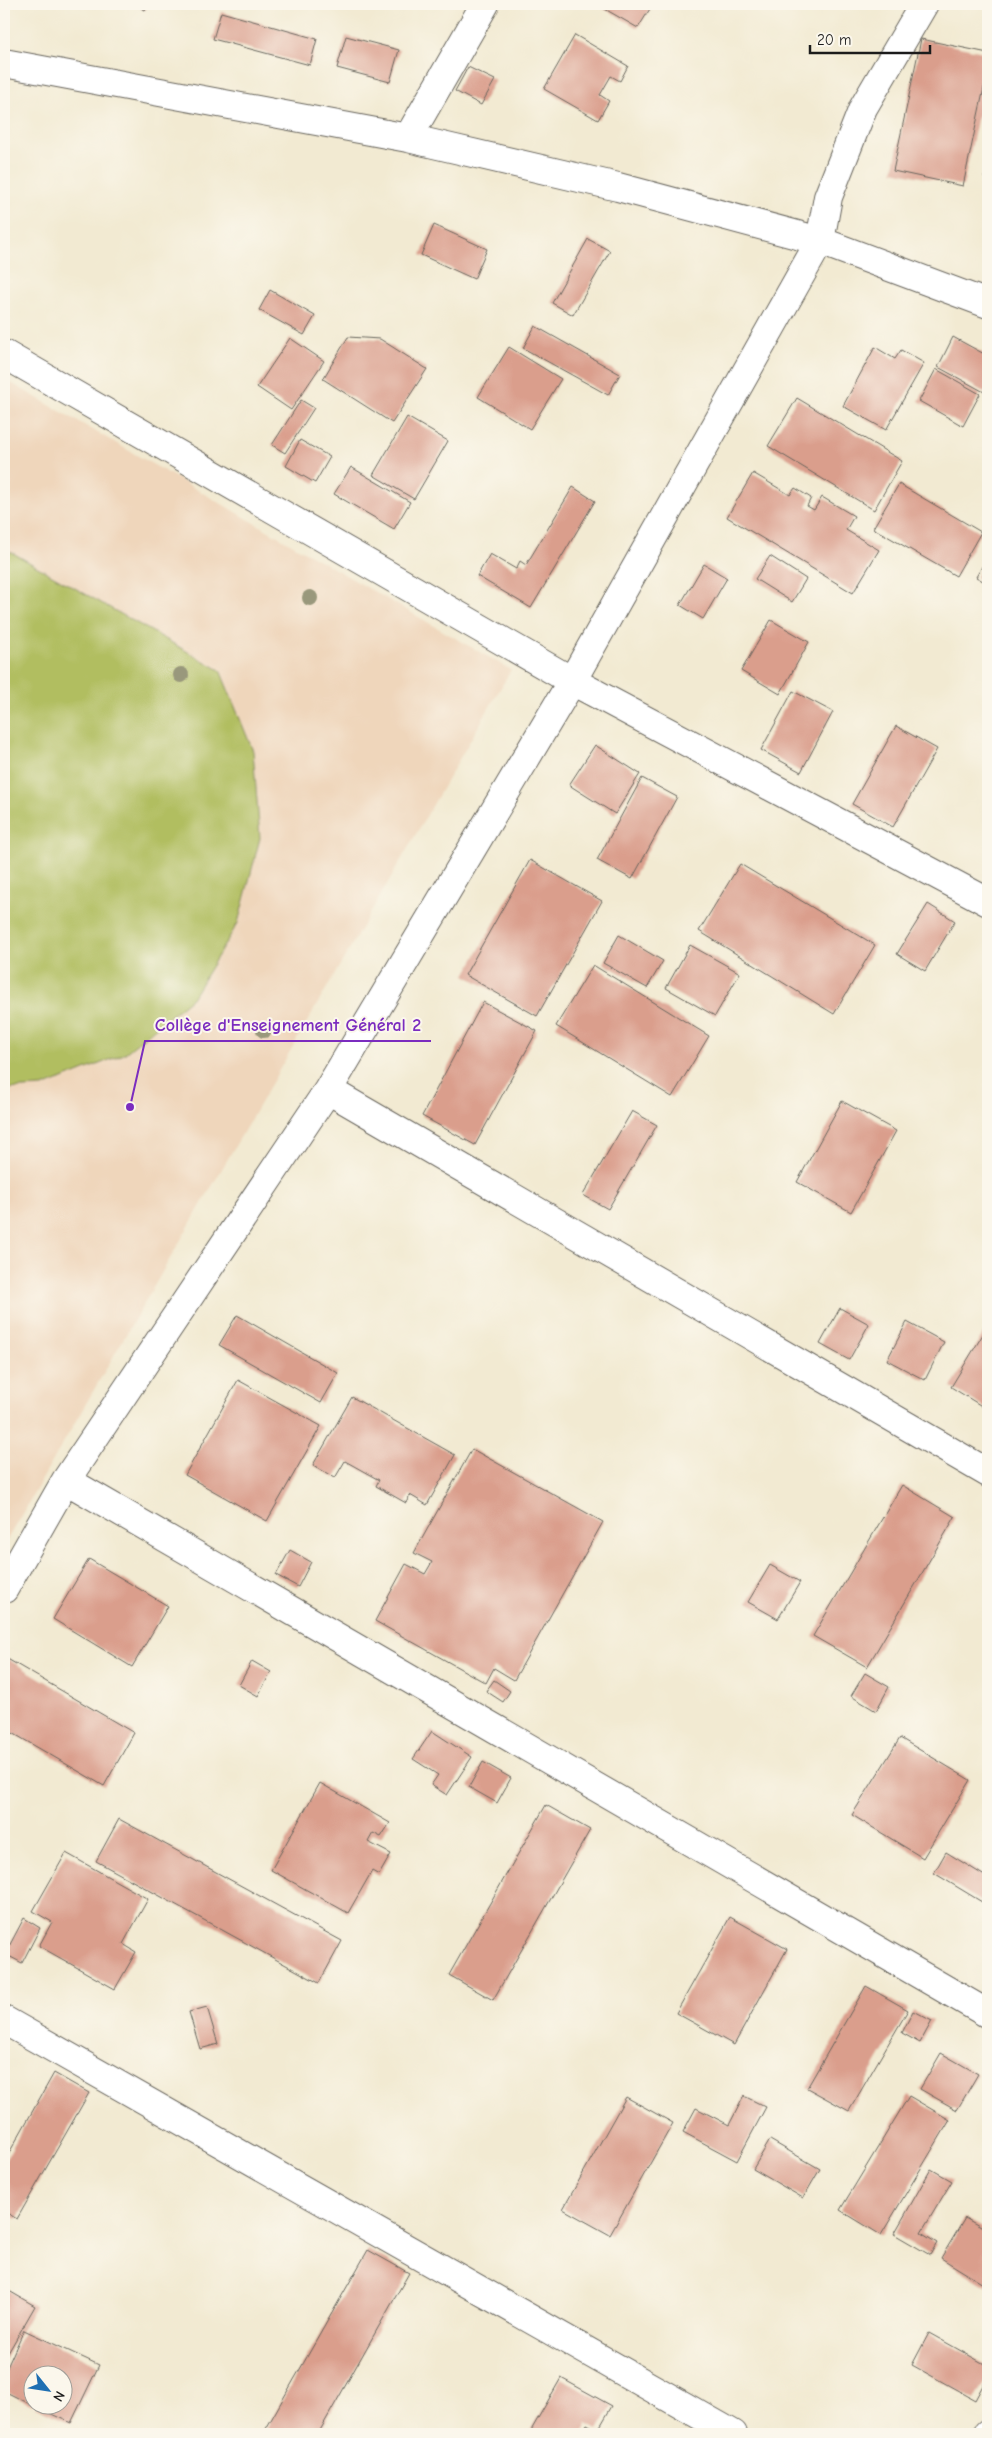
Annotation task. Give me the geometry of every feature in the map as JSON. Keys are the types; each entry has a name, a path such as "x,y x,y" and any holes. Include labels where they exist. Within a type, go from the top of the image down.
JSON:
{"street":[{"path":"408,138 485,4"},
{"path":"4,1589 66,1480 328,1090 572,681 820,241 828,196 863,108 924,4"},
{"path":"4,63 408,138 618,187 820,241 988,304"},
{"path":"4,354 572,681 988,902"},
{"path":"328,1090 988,1473"},
{"path":"66,1480 988,2014"},
{"path":"4,2020 733,2434"}],"shaded area":[{"path":"4,379 511,670 4,1545"}],"green space":[{"path":"4,548 220,670 253,751 260,838 238,923 192,998 124,1054 43,1087 4,1089"}],"building":[{"path":"134,4 149,4 145,10"},
{"path":"596,4 653,4 638,28"},
{"path":"221,12 317,39 310,65 213,39"},
{"path":"575,35 628,66 620,81 611,76 600,95 609,101 598,120 544,89"},
{"path":"346,36 399,50 390,82 337,68"},
{"path":"921,39 988,53 988,69 963,186 893,171"},
{"path":"468,67 495,80 481,105 455,91"},
{"path":"988,162 988,179 984,178"},
{"path":"434,225 487,249 474,279 421,255"},
{"path":"588,239 610,251 573,315 552,303"},
{"path":"270,290 315,316 304,335 259,310"},
{"path":"535,326 620,374 608,395 523,348"},
{"path":"348,337 380,339 427,369 392,423 323,379"},
{"path":"953,337 988,356 986,393 938,367"},
{"path":"290,338 324,361 291,410 257,387"},
{"path":"509,347 561,379 530,429 478,397"},
{"path":"875,347 895,359 901,350 924,363 886,430 843,406"},
{"path":"936,369 980,394 963,426 919,401"},
{"path":"797,398 902,461 874,510 768,446"},
{"path":"301,400 314,408 285,453 272,445"},
{"path":"407,417 448,441 414,499 373,475"},
{"path":"300,440 330,457 315,483 286,466"},
{"path":"351,467 410,502 394,529 334,494"},
{"path":"753,473 790,495 795,488 811,498 807,506 814,510 822,497 854,516 846,530 879,550 853,593 727,517"},
{"path":"899,484 981,532 956,576 873,528"},
{"path":"573,487 595,501 531,608 477,576 490,554 516,569 520,561 526,565"},
{"path":"770,556 806,579 792,602 755,579"},
{"path":"988,556 988,584 976,577"},
{"path":"704,564 727,578 703,619 680,605"},
{"path":"771,620 809,642 780,694 741,671"},
{"path":"793,691 833,712 801,772 761,750"},
{"path":"896,726 937,749 893,827 852,804"},
{"path":"595,745 640,774 615,814 569,785"},
{"path":"642,778 677,797 632,879 597,860"},
{"path":"530,860 602,901 537,1016 465,975"},
{"path":"740,864 875,945 834,1014 699,931"},
{"path":"928,904 955,921 925,971 897,954"},
{"path":"619,935 663,961 647,988 603,963"},
{"path":"690,945 740,973 715,1016 666,988"},
{"path":"593,965 709,1036 672,1097 556,1026"},
{"path":"483,1002 537,1031 475,1145 422,1116"},
{"path":"842,1101 896,1131 851,1212 797,1182"},
{"path":"632,1111 657,1125 608,1209 583,1195"},
{"path":"840,1308 869,1324 849,1360 820,1344"},
{"path":"237,1315 338,1373 321,1403 219,1345"},
{"path":"907,1322 944,1342 925,1380 887,1360"},
{"path":"988,1326 988,1410 951,1387"},
{"path":"238,1380 321,1426 267,1521 185,1475"},
{"path":"352,1397 455,1455 427,1505 410,1495 406,1503 376,1486 379,1480 345,1461 335,1478 313,1465"},
{"path":"472,1449 603,1522 514,1680 494,1668 486,1683 375,1621 406,1564 425,1574 432,1562 414,1553"},
{"path":"902,1485 955,1517 867,1667 813,1636"},
{"path":"290,1550 311,1562 298,1587 276,1575"},
{"path":"89,1559 168,1606 132,1667 53,1619"},
{"path":"770,1565 800,1582 778,1619 748,1602"},
{"path":"4,1657 134,1733 104,1786 4,1728"},
{"path":"252,1661 271,1672 258,1696 239,1685"},
{"path":"865,1673 889,1687 876,1711 851,1696"},
{"path":"494,1680 510,1691 503,1702 486,1691"},
{"path":"432,1731 472,1757 447,1795 431,1785 438,1775 413,1759"},
{"path":"900,1738 970,1780 923,1858 852,1815"},
{"path":"483,1762 511,1778 497,1803 469,1787"},
{"path":"320,1783 390,1823 381,1837 373,1833 368,1842 391,1854 379,1875 372,1871 348,1913 271,1870"},
{"path":"546,1805 590,1830 493,2000 449,1975"},
{"path":"119,1819 342,1941 319,1983 96,1861"},
{"path":"946,1852 988,1878 988,1891 982,1902 934,1873"},
{"path":"66,1853 148,1899 123,1944 136,1952 115,1989 39,1946 52,1922 33,1911"},
{"path":"730,1917 787,1949 734,2045 676,2013"},
{"path":"24,1918 40,1928 22,1963 5,1954"},
{"path":"866,1986 908,2010 849,2111 807,2088"},
{"path":"207,2007 218,2044 200,2049 189,2012"},
{"path":"913,2011 932,2021 920,2043 902,2033"},
{"path":"941,2053 978,2074 957,2110 920,2089"},
{"path":"54,2073 89,2093 17,2219 4,2211 4,2162"},
{"path":"744,2096 766,2107 737,2161 683,2132 696,2108 729,2125"},
{"path":"909,2096 950,2120 881,2235 840,2210"},
{"path":"626,2097 673,2123 610,2235 563,2209"},
{"path":"770,2140 820,2169 803,2198 753,2169"},
{"path":"931,2169 952,2181 921,2233 937,2243 930,2255 894,2234"},
{"path":"965,2218 988,2231 988,2287 941,2258"},
{"path":"368,2250 409,2273 318,2434 263,2434"},
{"path":"4,2288 35,2306 4,2360"},
{"path":"24,2330 99,2365 71,2423 56,2416 72,2416 72,2366 22,2366 22,2400 4,2391 4,2374"},
{"path":"929,2333 988,2366 988,2376 975,2400 912,2365"},
{"path":"561,2378 612,2406 598,2430 587,2424 582,2434 529,2434"}],"place":[{"name":"Collège d'Enseignement Général 2","path":"130,1107"}]}
